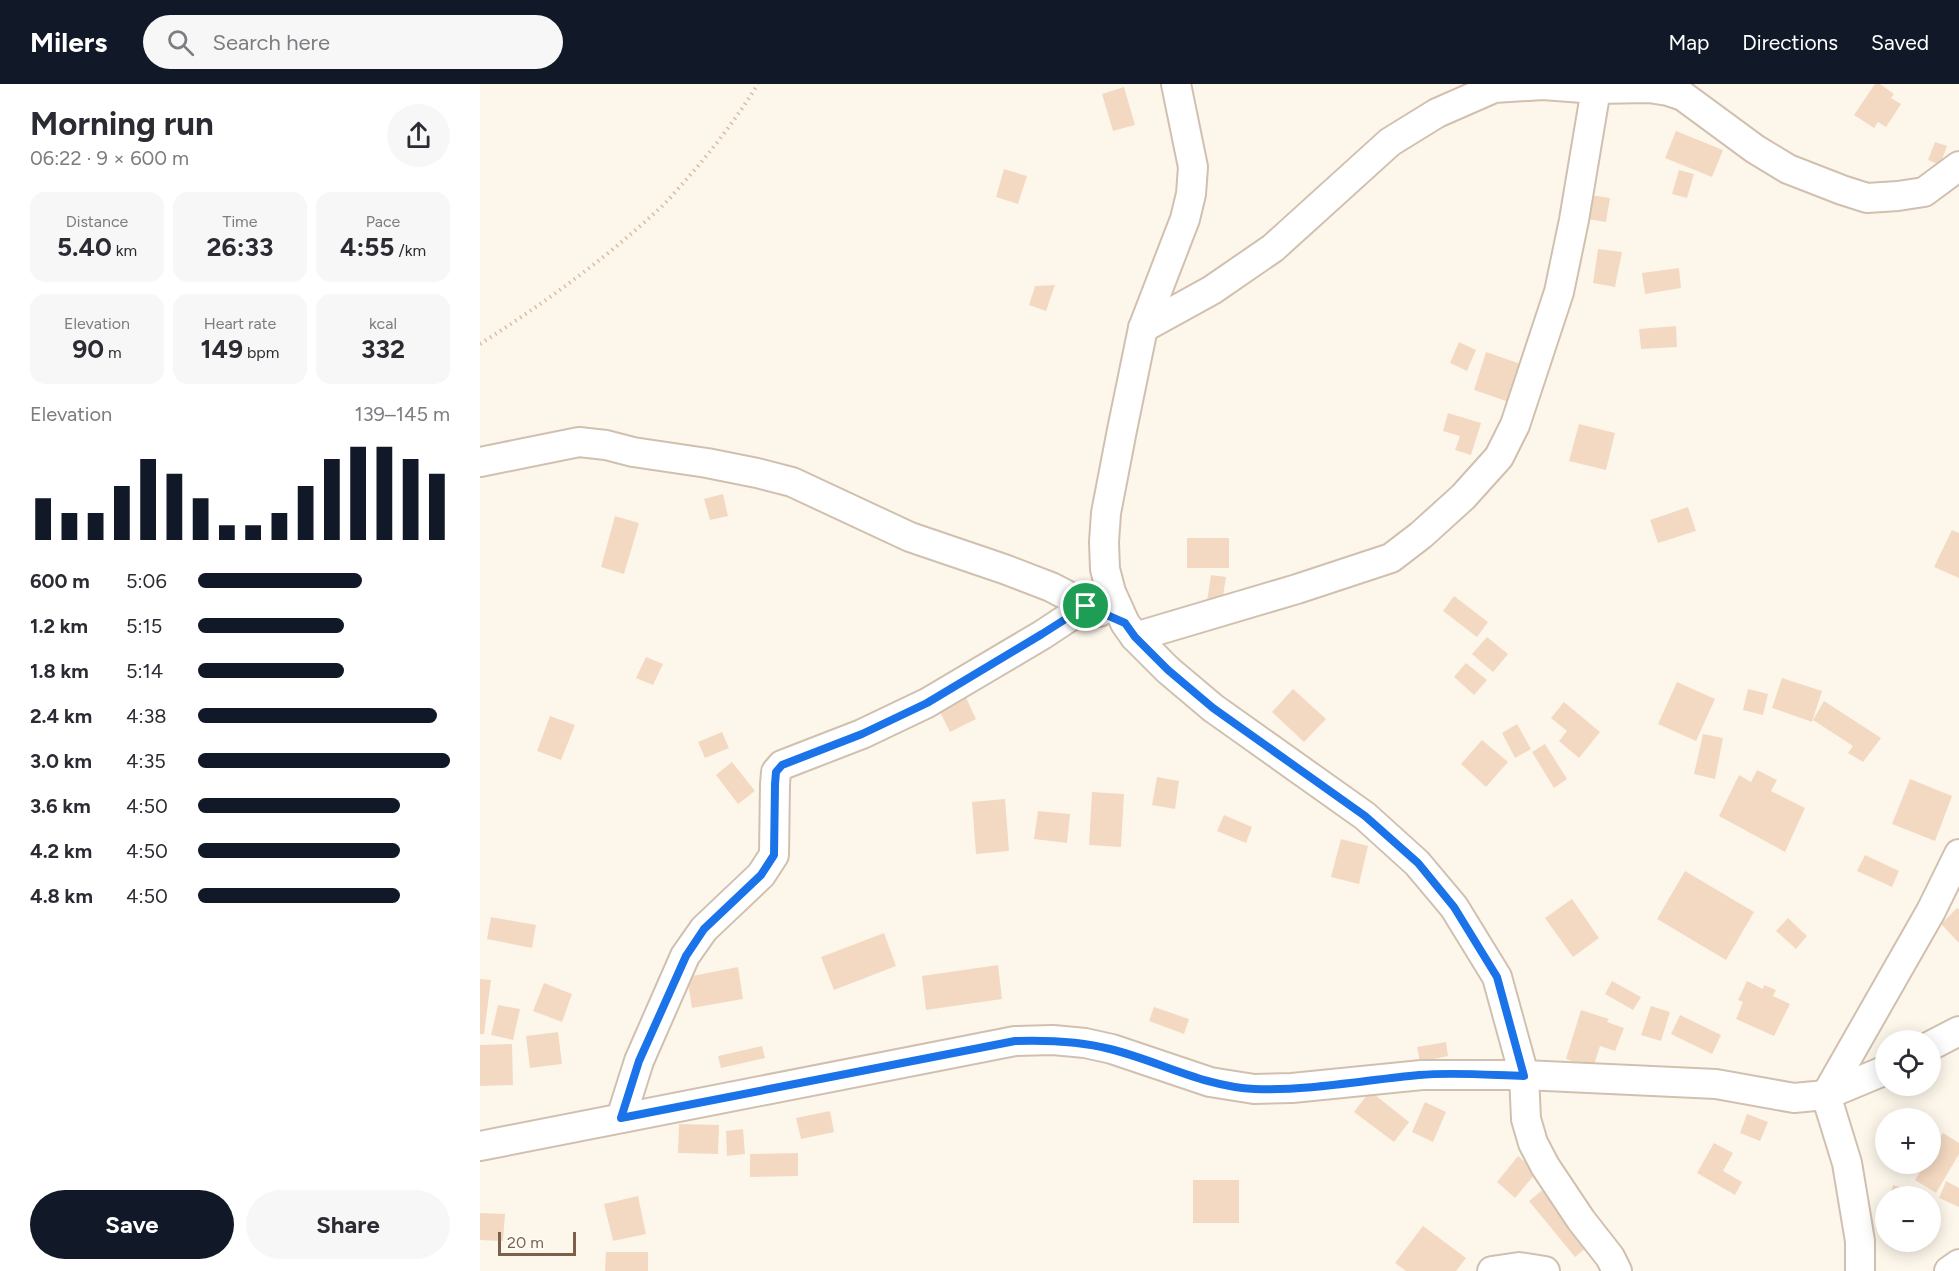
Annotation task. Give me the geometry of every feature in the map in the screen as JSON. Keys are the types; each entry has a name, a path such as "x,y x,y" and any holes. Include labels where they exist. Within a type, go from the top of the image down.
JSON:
{"street":[{"path":"1176,84 1193,168 1191,194 1182,228 1143,328 1109,501 1104,542 1105,568 1111,592 1130,630 1168,670 1213,708 1365,816 1418,863 1454,907 1497,977 1524,1076 1526,1119 1533,1143 1545,1166 1581,1220 1610,1257 1617,1271"},
{"path":"1143,328 1212,290 1273,248 1390,141 1437,113 1494,88 1543,85 1596,89 1649,88 1668,91 1683,96 1788,169 1867,198 1924,192 1959,166"},
{"path":"480,462 579,442 758,473 792,482 910,537 1051,587 1130,630 1286,592 1391,558 1421,535 1463,497 1499,457 1515,425 1559,292 1574,220 1596,89"},
{"path":"621,1118 639,1061 686,956 704,929 761,875 772,861 776,772 782,765 862,734 927,703 1086,606"},
{"path":"1860,1271 1860,1241 1847,1163 1826,1095 1931,911 1959,854"},
{"path":"1941,1040 1959,1031"},
{"path":"480,1146 1015,1041 1053,1040 1085,1043 1112,1049 1210,1082 1254,1089 1292,1088 1422,1075 1524,1076 1716,1084 1794,1098 1826,1095 1875,1075"},
{"path":"1949,1271 1959,1264"},
{"path":"1492,1271 1519,1267 1545,1271"}],"path":[{"path":"480,344 527,314 661,208 701,163 758,84"}],"building":[{"path":"1875,84 1880,84 1894,94 1891,98 1901,104 1886,127 1878,122 1874,128 1854,115"},
{"path":"1124,87 1135,125 1113,131 1102,94"},
{"path":"1676,131 1723,150 1712,177 1665,158"},
{"path":"1935,142 1947,146 1940,165 1928,160"},
{"path":"1004,169 1027,176 1018,204 996,197"},
{"path":"1679,170 1694,174 1687,198 1672,194"},
{"path":"1585,194 1610,198 1606,222 1581,218"},
{"path":"1598,249 1622,252 1615,287 1593,283"},
{"path":"1679,268 1681,288 1645,294 1642,273"},
{"path":"1055,285 1046,311 1029,305 1035,286"},
{"path":"1676,326 1677,347 1641,349 1639,329"},
{"path":"1459,342 1476,350 1467,371 1450,363"},
{"path":"1486,352 1521,364 1509,402 1474,390"},
{"path":"1448,413 1481,423 1471,455 1455,450 1460,436 1443,431"},
{"path":"1579,424 1615,433 1606,470 1569,461"},
{"path":"723,494 728,516 710,520 704,499"},
{"path":"1688,507 1696,531 1658,543 1650,520"},
{"path":"615,516 639,523 624,574 601,567"},
{"path":"1952,530 1959,533 1959,578 1934,567"},
{"path":"1187,538 1229,538 1229,568 1187,568"},
{"path":"1211,575 1226,577 1222,603 1207,601"},
{"path":"1454,596 1488,622 1477,637 1443,611"},
{"path":"1487,637 1508,654 1493,672 1472,654"},
{"path":"646,657 663,664 653,685 636,678"},
{"path":"1466,663 1487,680 1474,695 1454,677"},
{"path":"1782,678 1822,691 1812,722 1772,708"},
{"path":"1677,682 1715,699 1696,741 1658,724"},
{"path":"961,687 976,719 950,732 934,700"},
{"path":"1293,689 1326,719 1304,742 1272,712"},
{"path":"1748,689 1768,694 1763,715 1743,710"},
{"path":"1824,701 1881,738 1863,762 1848,753 1853,746 1813,720"},
{"path":"1564,702 1600,732 1579,758 1559,741 1567,731 1551,718"},
{"path":"550,716 575,725 561,760 537,751"},
{"path":"1517,724 1531,749 1515,758 1502,733"},
{"path":"722,732 729,748 705,758 698,742"},
{"path":"1703,734 1723,738 1715,779 1694,774"},
{"path":"1482,740 1508,762 1486,787 1461,764"},
{"path":"1545,744 1567,779 1554,788 1532,752"},
{"path":"732,762 755,791 738,804 716,775"},
{"path":"1757,770 1777,780 1771,791 1805,808 1785,852 1719,816 1739,775 1751,782"},
{"path":"1157,777 1179,781 1175,809 1152,805"},
{"path":"1910,779 1952,796 1935,841 1892,824"},
{"path":"1092,792 1124,794 1121,847 1089,845"},
{"path":"1005,799 1009,851 976,854 972,802"},
{"path":"1038,811 1070,814 1067,843 1034,839"},
{"path":"1224,815 1252,827 1246,843 1217,831"},
{"path":"1341,839 1368,846 1359,884 1331,877"},
{"path":"1865,855 1899,871 1892,887 1857,871"},
{"path":"1685,871 1754,912 1726,960 1657,919"},
{"path":"1572,899 1599,938 1573,957 1545,918"},
{"path":"1957,908 1959,910 1959,943 1941,924"},
{"path":"491,917 536,925 532,948 487,939"},
{"path":"1788,918 1807,936 1796,949 1776,931"},
{"path":"884,933 896,966 834,990 821,957"},
{"path":"998,965 1002,999 926,1010 922,976"},
{"path":"738,967 743,999 692,1008 687,977"},
{"path":"480,979 491,980 484,1034 480,1034"},
{"path":"1612,981 1641,997 1633,1010 1605,994"},
{"path":"1747,981 1763,989 1764,985 1776,990 1773,996 1790,1004 1774,1036 1736,1019 1743,1002 1738,1000"},
{"path":"544,983 572,994 562,1022 533,1011"},
{"path":"498,1005 520,1009 513,1040 491,1035"},
{"path":"1651,1006 1670,1012 1661,1041 1641,1035"},
{"path":"1154,1007 1189,1019 1184,1034 1149,1021"},
{"path":"1581,1010 1609,1019 1607,1022 1624,1028 1615,1051 1600,1046 1593,1068 1566,1059"},
{"path":"1680,1015 1721,1035 1712,1054 1671,1034"},
{"path":"558,1032 562,1064 530,1068 526,1036"},
{"path":"1446,1042 1448,1056 1420,1062 1417,1047"},
{"path":"512,1044 513,1085 480,1086 480,1045"},
{"path":"762,1046 765,1058 721,1068 718,1056"},
{"path":"1370,1091 1409,1122 1394,1142 1354,1112"},
{"path":"1425,1102 1446,1112 1433,1142 1412,1132"},
{"path":"830,1111 834,1132 801,1139 796,1118"},
{"path":"1747,1114 1768,1122 1760,1141 1740,1133"},
{"path":"679,1124 719,1125 718,1154 678,1153"},
{"path":"743,1129 745,1154 727,1156 726,1131"},
{"path":"1943,1133 1959,1143 1959,1154 1940,1186 1925,1186 1915,1180 1919,1174 1941,1174 1941,1136"},
{"path":"1714,1143 1733,1153 1723,1171 1742,1182 1735,1195 1697,1173"},
{"path":"798,1153 798,1176 750,1177 750,1154"},
{"path":"1518,1156 1537,1172 1515,1198 1497,1182"},
{"path":"1193,1180 1239,1180 1239,1223 1193,1223"},
{"path":"1946,1181 1959,1188 1959,1207 1941,1199"},
{"path":"1546,1187 1591,1244 1575,1257 1529,1201"},
{"path":"638,1196 646,1234 613,1241 604,1204"},
{"path":"480,1213 505,1214 503,1241 480,1240"},
{"path":"1423,1226 1466,1258 1456,1271 1406,1271 1395,1263"},
{"path":"606,1252 648,1252 648,1271 605,1271"}],"route":[{"path":"1086,606 1125,623 1135,637 1168,670 1213,708 1365,816 1418,863 1454,907 1497,977 1524,1076 1422,1075 1292,1088 1254,1089 1210,1082 1112,1049 1085,1043 1053,1040 1015,1041 621,1118 639,1061 686,956 704,929 761,875 772,861 776,772 782,765 862,734 927,703 1086,606"}]}
